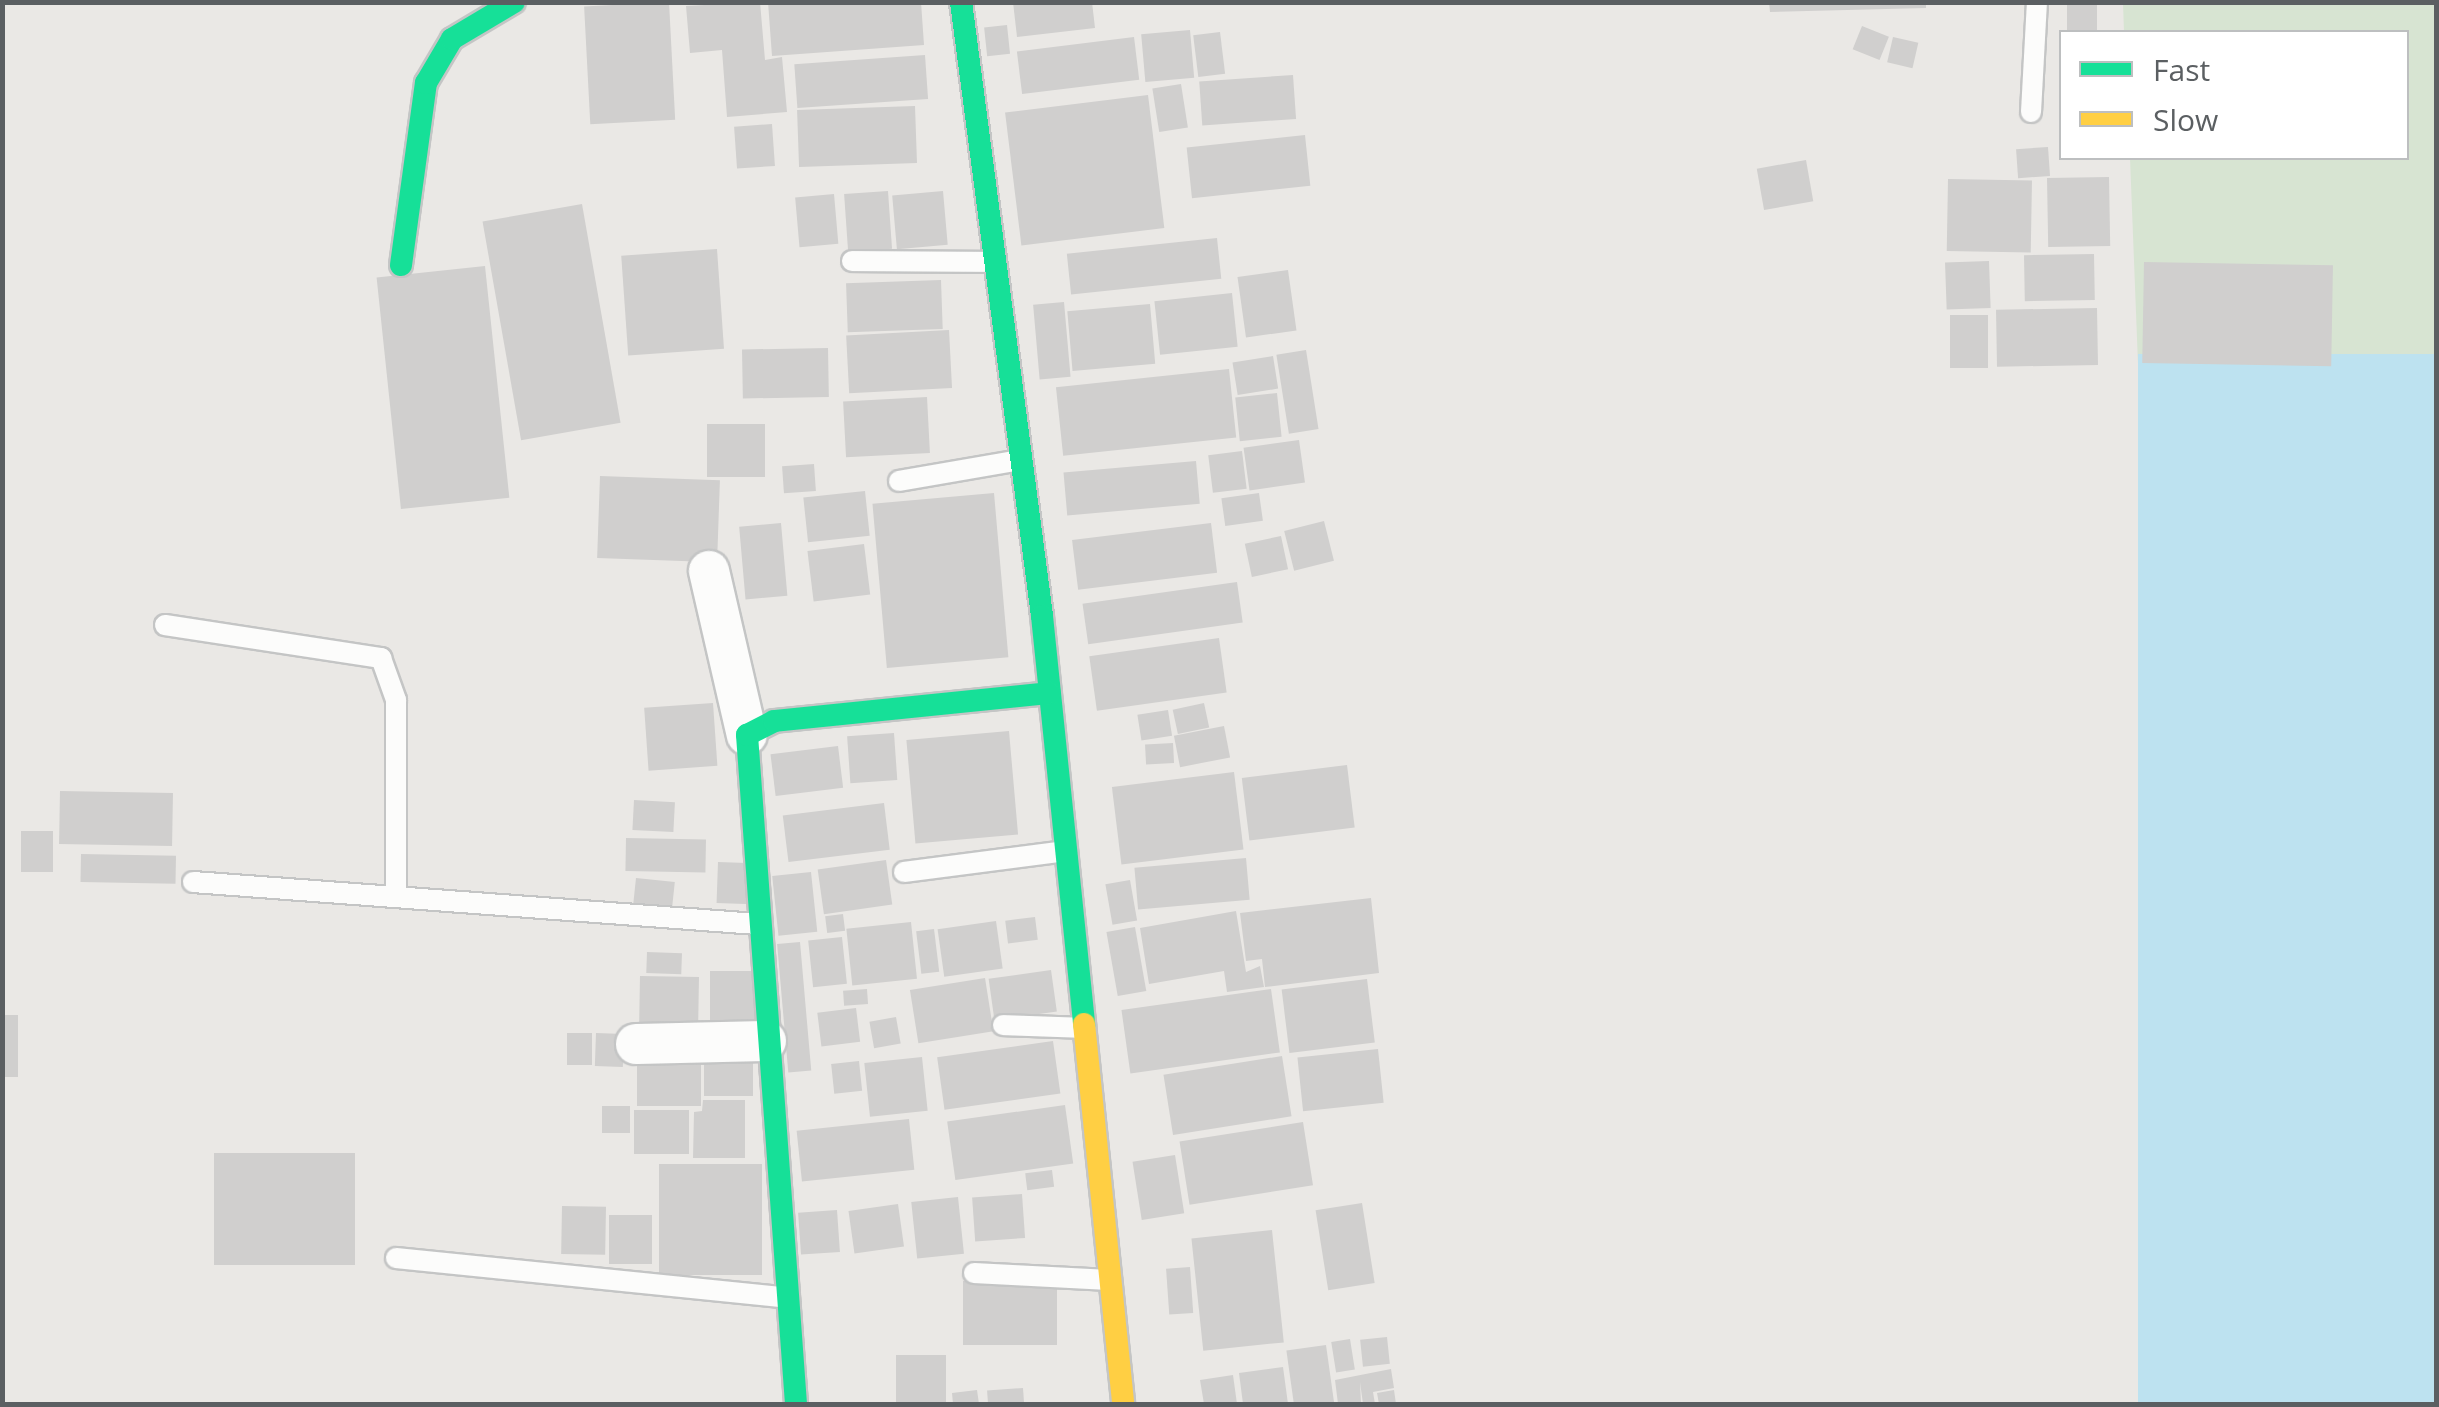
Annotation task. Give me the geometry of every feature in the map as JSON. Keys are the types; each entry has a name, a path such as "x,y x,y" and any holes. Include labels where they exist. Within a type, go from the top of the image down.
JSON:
{"street":[{"path":"402,265 426,82 452,39 514,2"},
{"path":"961,2 998,262 1050,693 1123,1404"},
{"path":"709,571 747,735 766,1042 796,1404"},
{"path":"747,735 774,721 1050,693"},
{"path":"636,1044 766,1042"}],"lane":[{"path":"2031,112 2036,2"},
{"path":"852,261 998,262"},
{"path":"900,481 1022,460"},
{"path":"165,625 381,658 396,700 396,897"},
{"path":"904,872 1067,851"},
{"path":"193,882 759,924"},
{"path":"1003,1025 1086,1028"},
{"path":"396,1258 785,1297"},
{"path":"974,1273 1112,1280"}],"green space":[{"path":"2123,3 2436,3 2436,354 2138,364 2130,160 2409,160 2409,30 2124,30"}],"water":[{"path":"2138,354 2436,354 2436,1404 2138,1404"}],"building":[{"path":"669,2 675,120 590,124 584,6"},
{"path":"760,2 765,60 782,57 787,112 727,117 722,50 690,53 686,6"},
{"path":"768,2 921,2 924,45 772,56"},
{"path":"1013,2 1092,2 1095,28 1017,37"},
{"path":"1769,2 1926,2 1926,8 1770,12"},
{"path":"2067,2 2097,2 2097,30 2067,30"},
{"path":"1007,25 1010,54 987,56 984,27"},
{"path":"1862,26 1889,37 1880,60 1853,49"},
{"path":"1190,30 1194,78 1145,82 1141,34"},
{"path":"1220,32 1225,74 1198,77 1193,35"},
{"path":"1134,37 1139,80 1022,94 1017,51"},
{"path":"1893,37 1918,43 1912,68 1887,62"},
{"path":"925,55 928,99 797,108 794,64"},
{"path":"1293,75 1296,119 1202,125 1199,82"},
{"path":"1181,84 1188,127 1159,132 1152,89"},
{"path":"1148,95 1164,228 1021,246 1005,113"},
{"path":"915,106 917,163 799,167 797,110"},
{"path":"772,124 775,166 737,169 734,127"},
{"path":"1305,135 1310,186 1192,198 1187,147"},
{"path":"2048,147 2050,176 2018,178 2016,149"},
{"path":"1806,160 1813,201 1764,210 1757,169"},
{"path":"2109,177 2110,246 2048,247 2047,178"},
{"path":"1948,179 2032,180 2031,252 1947,251"},
{"path":"888,191 892,249 848,252 844,194"},
{"path":"943,191 948,245 897,249 892,195"},
{"path":"834,194 838,244 800,247 795,197"},
{"path":"582,204 621,423 521,440 483,222"},
{"path":"1217,238 1221,279 1071,295 1067,254"},
{"path":"717,249 724,349 628,355 621,256"},
{"path":"2094,254 2095,300 2025,301 2024,255"},
{"path":"1989,261 1991,308 1947,310 1945,263"},
{"path":"2144,262 2333,265 2331,366 2142,363"},
{"path":"485,266 509,498 401,509 377,277"},
{"path":"1288,270 1296,330 1246,338 1237,277"},
{"path":"941,280 943,329 848,332 846,283"},
{"path":"1232,293 1238,347 1160,355 1154,301"},
{"path":"1064,302 1071,377 1040,379 1033,305"},
{"path":"1150,304 1155,364 1073,371 1067,311"},
{"path":"2097,308 2098,365 1997,367 1996,310"},
{"path":"1950,315 1988,315 1988,368 1950,368"},
{"path":"949,330 952,388 849,393 846,335"},
{"path":"828,348 829,397 743,398 742,350"},
{"path":"1306,350 1319,429 1289,434 1276,355"},
{"path":"1273,356 1278,389 1238,395 1233,362"},
{"path":"1229,369 1236,438 1063,456 1056,387"},
{"path":"1277,393 1282,437 1240,441 1235,397"},
{"path":"927,397 930,453 846,457 843,401"},
{"path":"707,424 765,424 765,477 707,477"},
{"path":"1299,440 1305,483 1250,490 1244,448"},
{"path":"1242,451 1247,489 1213,493 1208,455"},
{"path":"1196,461 1200,504 1067,515 1064,473"},
{"path":"814,464 816,491 784,493 782,466"},
{"path":"600,476 720,480 717,562 597,558"},
{"path":"865,491 870,536 808,542 803,497"},
{"path":"994,493 1008,657 887,668 872,504"},
{"path":"1259,493 1263,521 1225,526 1221,498"},
{"path":"1324,521 1334,561 1294,571 1284,531"},
{"path":"781,523 787,596 746,599 739,527"},
{"path":"1211,523 1217,573 1078,590 1072,540"},
{"path":"1281,536 1288,569 1252,577 1245,544"},
{"path":"864,544 870,595 814,602 807,551"},
{"path":"1237,582 1243,623 1088,644 1083,604"},
{"path":"1219,638 1227,692 1097,711 1089,656"},
{"path":"713,703 717,766 649,771 644,708"},
{"path":"1204,703 1209,727 1178,734 1173,710"},
{"path":"1168,710 1172,736 1141,741 1137,715"},
{"path":"1224,726 1230,757 1180,767 1174,736"},
{"path":"1009,731 1018,835 915,844 906,740"},
{"path":"894,733 897,780 850,783 847,736"},
{"path":"1173,743 1174,763 1146,764 1145,744"},
{"path":"838,746 843,788 776,796 771,754"},
{"path":"1347,765 1355,828 1249,840 1242,778"},
{"path":"1234,772 1244,849 1121,864 1112,787"},
{"path":"60,791 173,793 172,846 59,844"},
{"path":"634,800 675,802 673,832 632,830"},
{"path":"884,803 890,850 788,862 783,815"},
{"path":"21,831 53,831 53,872 21,872"},
{"path":"626,838 706,839 705,872 625,871"},
{"path":"81,854 176,856 175,884 81,882"},
{"path":"1246,858 1250,900 1138,910 1134,868"},
{"path":"886,860 892,905 824,914 818,870"},
{"path":"718,862 754,863 753,904 717,903"},
{"path":"811,872 817,932 778,936 772,876"},
{"path":"636,878 675,882 671,914 633,910"},
{"path":"1130,880 1137,920 1112,925 1105,884"},
{"path":"1371,898 1379,973 1265,987 1262,959 1246,961 1240,913"},
{"path":"1236,911 1246,972 1260,966 1264,987 1227,992 1224,971 1149,984 1140,928"},
{"path":"843,914 845,931 827,933 825,916"},
{"path":"1035,917 1038,940 1008,943 1005,921"},
{"path":"996,921 1003,969 944,977 938,929"},
{"path":"911,922 917,979 852,985 846,929"},
{"path":"1135,927 1146,991 1118,996 1106,932"},
{"path":"934,929 939,972 921,974 916,931"},
{"path":"842,937 847,984 813,987 808,941"},
{"path":"800,942 811,1071 788,1073 777,944"},
{"path":"647,952 682,953 681,974 646,973"},
{"path":"1051,970 1057,1012 994,1020 989,979"},
{"path":"710,971 756,971 756,1027 710,1027"},
{"path":"640,976 699,977 698,1026 639,1025"},
{"path":"985,978 993,1031 918,1043 910,990"},
{"path":"1367,979 1375,1043 1289,1053 1282,989"},
{"path":"867,989 868,1004 844,1006 843,991"},
{"path":"1271,989 1280,1052 1130,1073 1121,1010"},
{"path":"856,1008 860,1042 821,1046 817,1013"},
{"path":"2,1015 18,1015 18,1077 2,1077"},
{"path":"896,1017 901,1044 874,1048 869,1022"},
{"path":"567,1033 592,1033 592,1065 567,1065"},
{"path":"596,1033 624,1034 623,1067 595,1066"},
{"path":"1053,1041 1060,1093 945,1110 937,1057"},
{"path":"1378,1049 1384,1103 1303,1111 1297,1057"},
{"path":"704,1051 753,1051 753,1096 704,1096"},
{"path":"637,1055 701,1055 701,1106 637,1106"},
{"path":"1282,1056 1292,1116 1173,1135 1163,1075"},
{"path":"922,1057 928,1111 870,1117 864,1063"},
{"path":"859,1061 862,1091 834,1094 831,1064"},
{"path":"703,1100 745,1100 745,1158 693,1158 694,1112 702,1111"},
{"path":"1065,1105 1073,1163 955,1180 947,1122"},
{"path":"602,1106 630,1106 630,1133 602,1133"},
{"path":"634,1110 689,1110 689,1154 634,1154"},
{"path":"909,1119 914,1170 802,1182 797,1131"},
{"path":"1303,1122 1313,1185 1190,1205 1180,1142"},
{"path":"214,1153 355,1153 355,1265 214,1265"},
{"path":"1175,1155 1184,1213 1142,1220 1133,1162"},
{"path":"659,1164 762,1164 762,1275 659,1275"},
{"path":"1052,1170 1054,1187 1027,1190 1025,1173"},
{"path":"1022,1194 1025,1238 975,1241 972,1197"},
{"path":"958,1197 964,1254 917,1259 911,1202"},
{"path":"1362,1203 1375,1283 1328,1290 1316,1210"},
{"path":"898,1204 904,1247 854,1254 848,1211"},
{"path":"562,1206 606,1207 605,1255 561,1254"},
{"path":"837,1210 840,1252 801,1255 798,1213"},
{"path":"609,1215 652,1215 652,1264 609,1264"},
{"path":"1272,1230 1284,1342 1203,1351 1191,1238"},
{"path":"1190,1267 1193,1313 1169,1315 1166,1269"},
{"path":"963,1281 1057,1281 1057,1345 963,1345"},
{"path":"1387,1337 1390,1364 1363,1367 1360,1340"},
{"path":"1350,1339 1355,1370 1336,1373 1331,1342"},
{"path":"1326,1345 1334,1404 1294,1404 1286,1351"},
{"path":"896,1355 946,1355 946,1404 896,1404"},
{"path":"1283,1367 1288,1404 1243,1404 1239,1373"},
{"path":"1391,1369 1394,1388 1373,1392 1375,1404 1363,1404 1360,1382 1361,1404 1338,1404 1335,1380"},
{"path":"1233,1375 1237,1404 1204,1404 1200,1380"},
{"path":"1023,1388 1024,1404 988,1404 987,1391"},
{"path":"977,1390 979,1404 953,1404 952,1393"},
{"path":"1394,1390 1396,1404 1379,1404 1377,1393"}],"traffic: fast":[{"path":"401,265 426,83 452,39 514,2"},
{"path":"961,2 1042,616 1084,1024"},
{"path":"796,1404 747,735 774,721 1050,693"}],"traffic: slow":[{"path":"1084,1024 1123,1404"}]}
